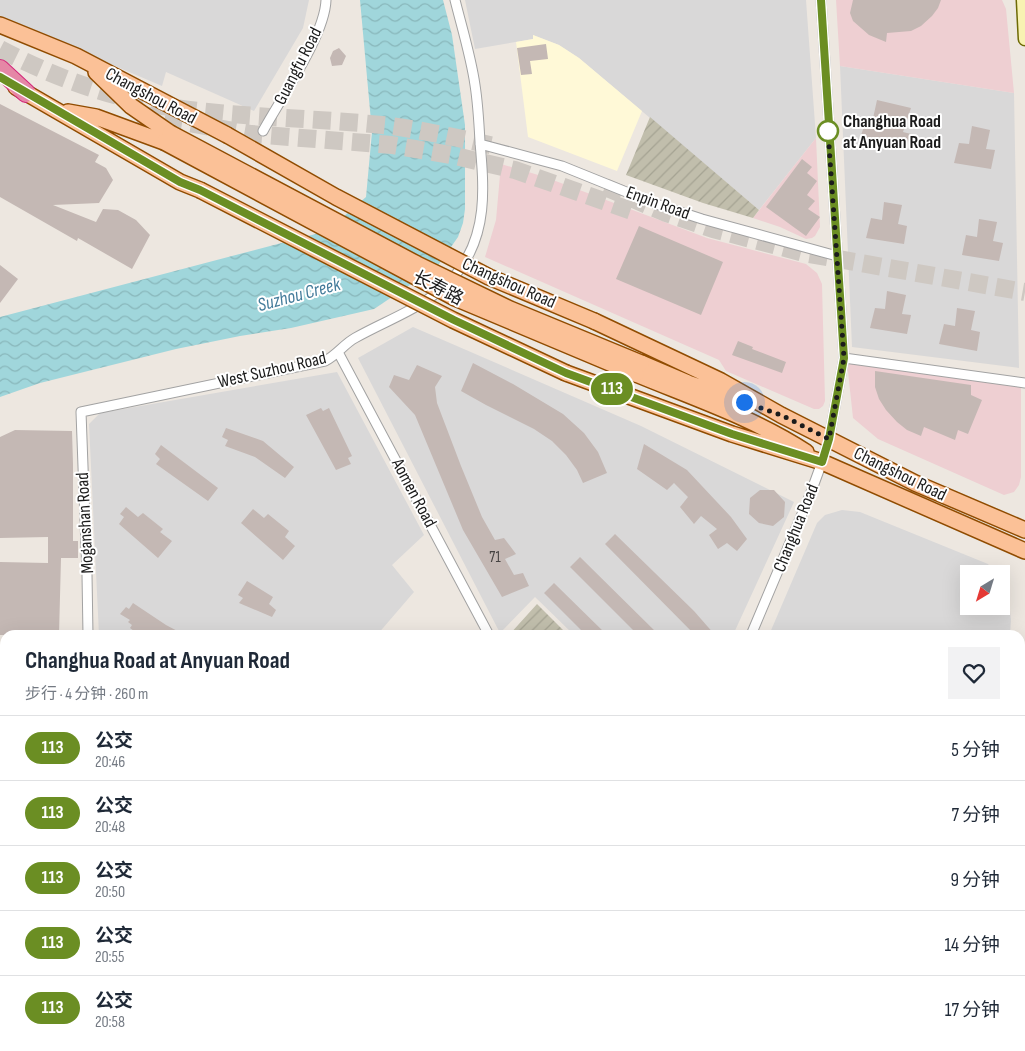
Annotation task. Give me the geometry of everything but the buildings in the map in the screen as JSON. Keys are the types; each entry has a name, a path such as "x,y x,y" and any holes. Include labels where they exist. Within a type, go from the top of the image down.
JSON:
{"highway":[{"path":"0,69 26,93"}],"main road":[{"name":"Changshou Road","path":"0,25 86,62 227,135 336,196 489,277 594,321 721,381 781,415 915,483 1025,530"},
{"name":"长寿路","path":"86,62 130,106 167,138"},
{"name":"Changshou Road","path":"0,77 180,182 200,190 454,320 566,373 732,434 822,462 1025,551"},
{"name":"长寿路","path":"57,110 96,117 167,138 408,260 755,423 822,462"},
{"name":"长寿路","path":"639,368 781,415"}],"street":[{"name":"Guangfu Road","path":"263,131 314,41 326,8 326,0"},
{"name":"West Suzhou Road","path":"81,412 318,363 331,358 357,337 420,306 442,288 464,263 475,242 482,213 483,174 475,84 455,0"},
{"name":"Changhua Road","path":"754,630 822,462 829,439 844,358 821,0"},
{"path":"1023,0 1025,39"},
{"name":"Enpin Road","path":"480,144 562,166 656,204 702,219 837,256"},
{"name":"Aomen Road","path":"338,352 486,630"},
{"path":"844,358 1025,383"},
{"name":"Moganshan Road","path":"81,412 88,630"}],"shaded area":[{"path":"0,0 309,0 303,28 254,111 166,72 162,86 0,17"},
{"path":"465,0 806,0 816,138 759,210 579,58 559,45 533,35 533,39 475,49"},
{"path":"836,0 1002,0 1006,9 1014,93 840,66"},
{"path":"533,35 559,45 579,58 642,111 617,171 528,137 516,42 533,39"},
{"path":"840,66 1014,93 1019,368 852,347"},
{"path":"650,117 759,210 753,218 703,203 626,175"},
{"path":"816,138 820,227 815,236 806,239 780,227 753,218"},
{"path":"501,164 545,177 707,238 806,264 817,273 822,284 825,401 823,406 819,409 814,409 726,371 719,360 485,257 496,220"},
{"path":"413,327 641,426 794,502 735,630 569,630 535,597 503,630 498,630 358,358"},
{"path":"847,362 1021,386 1021,477 1019,485 1014,492 1004,495 878,439 853,418"},
{"path":"337,372 424,535 392,565 414,592 381,630 99,630 89,424 100,413"},
{"path":"842,510 860,512 988,564 960,565 960,615 1010,615 1010,610 1010,630 771,630 817,523 825,515"},
{"path":"537,604 563,630 514,630"}],"water":[{"name":"Suzhou Creek","path":"360,0 443,0 452,35 465,125 465,209 458,237 437,267 374,309 291,328 176,349 40,383 0,397 0,317 327,231 366,197 372,132"}],"tunnel":[{"path":"0,49 42,69 85,86 153,104 229,114 391,126 499,147"},
{"path":"138,114 251,134 392,145 451,155 515,170 635,212"},
{"path":"605,187 666,213 713,229 804,253 1025,292"}],"bus line":[{"name":"113","path":"0,77 180,182 200,190 454,320 566,373 732,434 822,462 836,406 844,358 828,134 821,0"}],"place":[{"name":"Changhua Road at Anyuan Road","path":"828,131"}],"route":[{"path":"744,402 781,415 829,439 844,358 828,131"}]}
